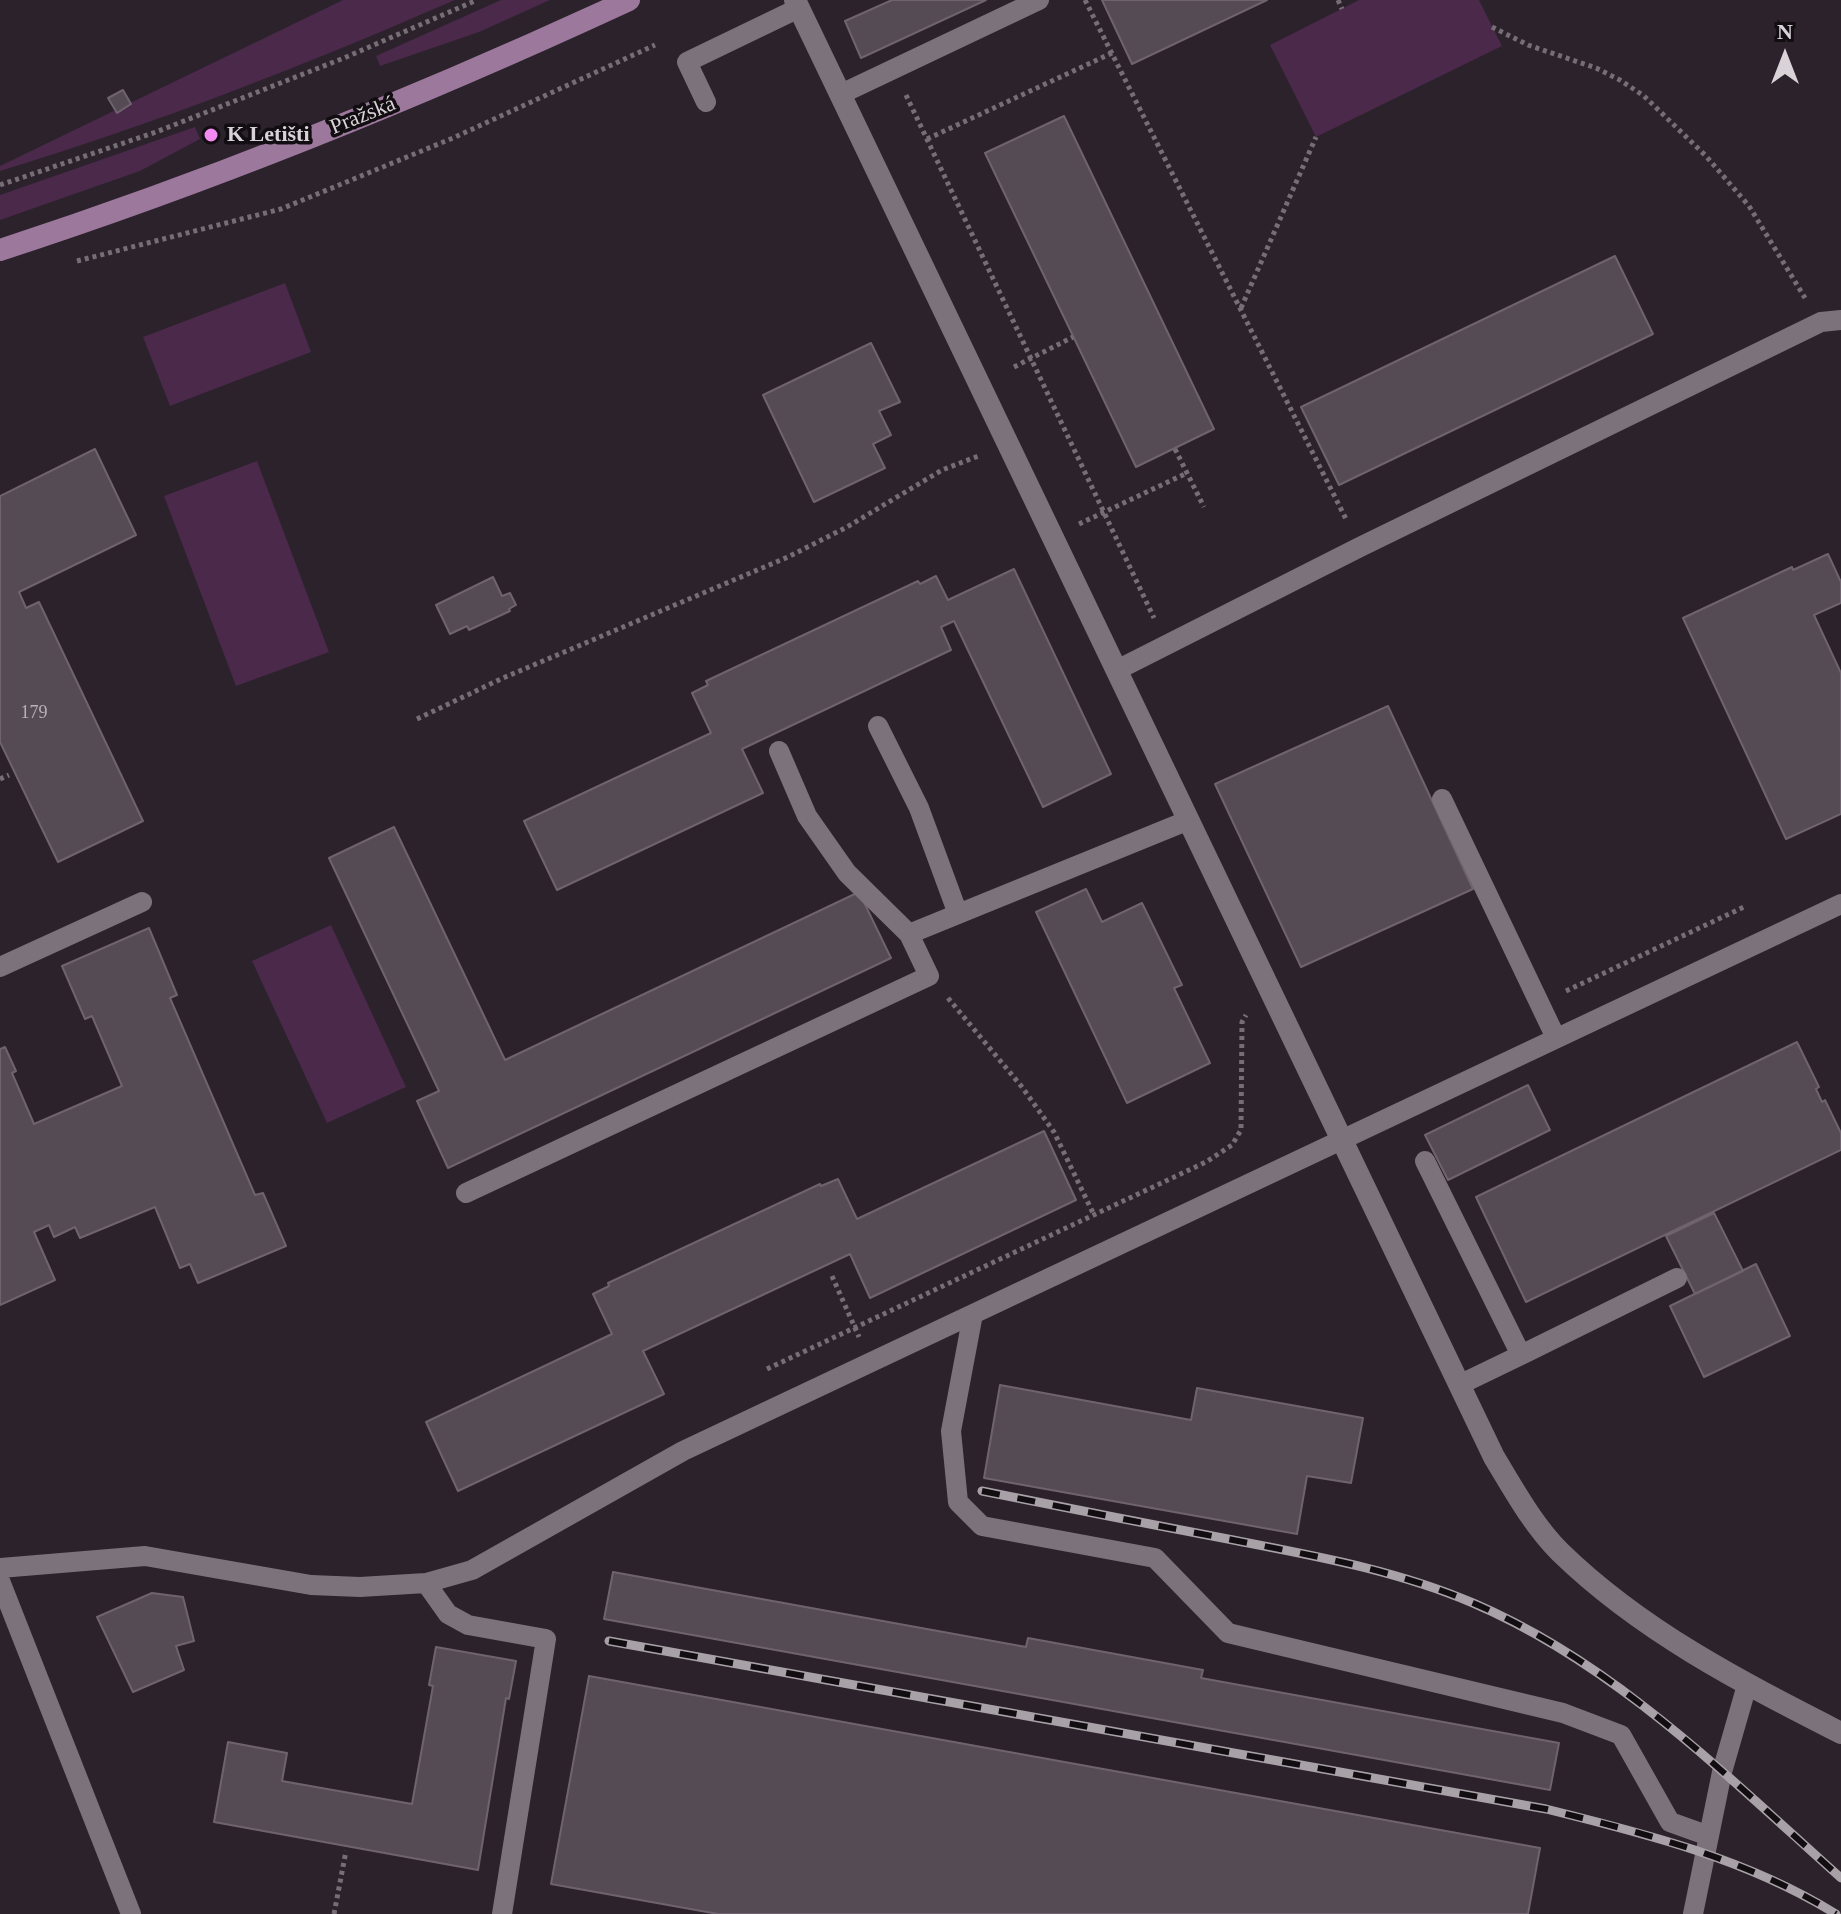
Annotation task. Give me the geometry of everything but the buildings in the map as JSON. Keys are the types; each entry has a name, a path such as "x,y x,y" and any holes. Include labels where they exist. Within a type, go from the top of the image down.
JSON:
{"main road":[{"name":"Pražská","path":"0,250 230,171 464,75 629,0"}],"street":[{"path":"797,4 1494,1457 1521,1503 1559,1550 1605,1591 1672,1642 1841,1733"},
{"path":"0,257 36,238"}],"lane":[{"path":"841,94 1039,0"},
{"path":"706,102 687,62 797,4"},
{"path":"1117,670 1360,547 1831,321"},
{"path":"878,726 919,808 958,914"},
{"path":"466,1193 929,976 909,934 847,873 807,816 779,751"},
{"path":"1442,799 1556,1038"},
{"path":"909,934 1189,820"},
{"path":"0,967 142,902"},
{"path":"0,1568 145,1556 311,1585 360,1587 426,1583 472,1570 683,1451 1841,904"},
{"path":"1425,1161 1521,1355"},
{"path":"1461,1384 1677,1278"},
{"path":"973,1314 951,1431 958,1502 982,1526 1155,1558 1228,1633 1563,1713 1621,1735 1670,1822 1709,1836"},
{"path":"0,1581 135,1913"},
{"path":"426,1583 448,1614 468,1625 546,1639 502,1914"},
{"path":"1693,1914 1722,1772 1747,1685"}],"path":[{"path":"0,185 156,132 344,58 477,0"},
{"path":"1085,0 1360,547"},
{"path":"1338,0 1342,9"},
{"path":"1492,27 1528,45 1596,68 1644,96 1706,156 1749,206 1831,321"},
{"path":"69,263 281,209 453,138 655,45"},
{"path":"927,139 1112,53"},
{"path":"894,69 1167,646"},
{"path":"1241,309 1316,137"},
{"path":"1014,367 1073,337"},
{"path":"417,719 517,672 788,557 847,527 942,470 1009,445"},
{"path":"1175,449 1204,507"},
{"path":"1053,537 1187,473"},
{"path":"0,779 9,775"},
{"path":"1539,1004 1746,906"},
{"path":"929,976 1022,1087 1054,1132 1094,1215"},
{"path":"767,1369 1206,1162 1232,1145 1241,1130 1242,1022 1244,1016 1276,1001"},
{"path":"832,1276 870,1362"},
{"path":"334,1914 346,1851"}],"shaded area":[{"path":"343,0 455,0 230,92 116,134 0,171 0,166"},
{"path":"501,0 550,0 479,32 380,66 376,56"},
{"path":"1359,0 1479,0 1502,46 1316,137 1270,45"},
{"path":"195,127 200,139 140,171 0,220 0,195"},
{"path":"285,283 311,352 170,406 143,337"},
{"path":"257,461 329,652 236,686 164,496"},
{"path":"331,925 406,1087 327,1123 252,961"}],"railway":[{"path":"982,1491 1355,1565 1415,1581 1473,1603 1525,1628 1622,1690 1712,1762 1841,1878"},
{"path":"609,1641 1546,1809 1659,1839 1732,1863 1836,1914"}],"place":[{"name":"K Letišti","path":"211,135"}]}
